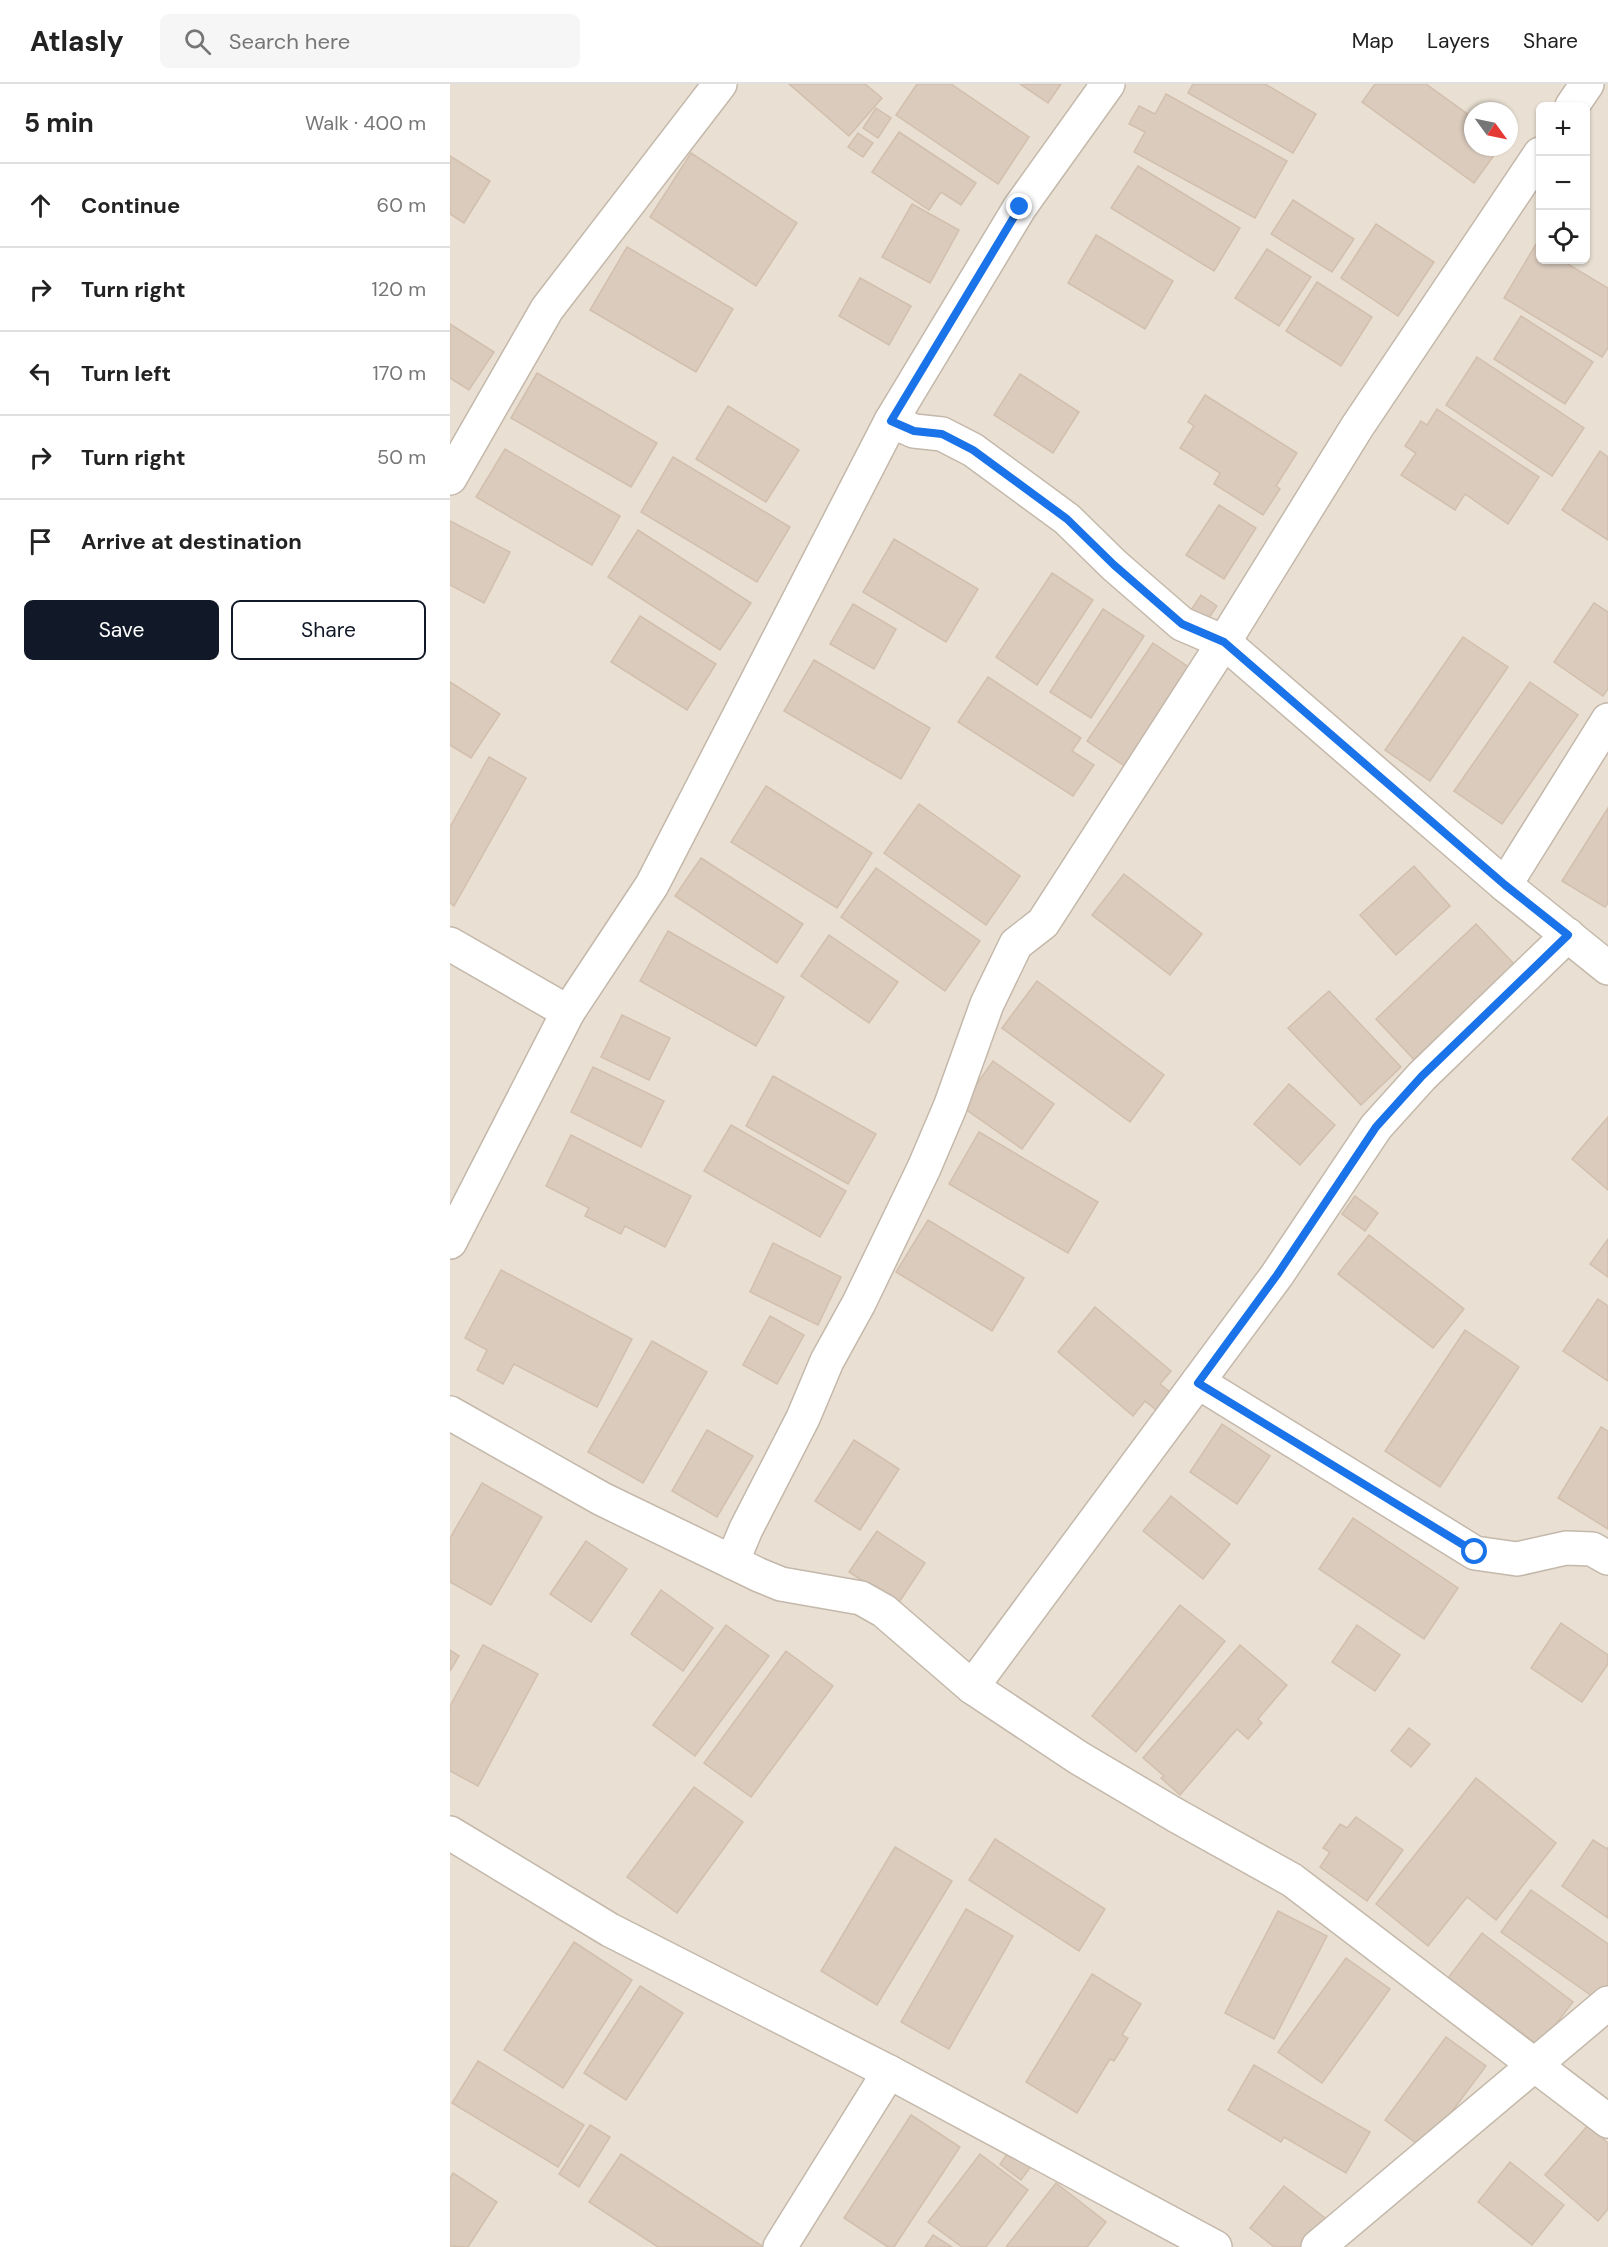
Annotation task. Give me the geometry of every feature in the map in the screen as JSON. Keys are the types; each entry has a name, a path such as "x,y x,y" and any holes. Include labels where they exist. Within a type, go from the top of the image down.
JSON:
{"street":[{"path":"450,478 548,309 720,84"},
{"path":"450,1242 568,1012 652,885 891,421 1020,207 1108,84"},
{"path":"1575,102 1587,84"},
{"path":"732,1562 746,1529 803,1418 826,1361 859,1303 924,1168 950,1107 987,1004 1016,944 1042,923 1224,642 1357,427 1539,156"},
{"path":"891,421 914,431 942,434 973,450 1067,519 1114,565 1182,624 1224,642 1505,885 1608,968"},
{"path":"1505,885 1608,720"},
{"path":"972,1687 1277,1275 1376,1127 1422,1076 1568,935"},
{"path":"450,944 568,1012"},
{"path":"1198,1383 1475,1552 1517,1559 1566,1548 1592,1549 1608,1558"},
{"path":"450,1413 602,1499 732,1562 781,1584 861,1598 884,1611 972,1687 1079,1758 1292,1881 1608,2121"},
{"path":"450,1833 610,1930 889,2072 1215,2247"},
{"path":"1318,2247 1608,2003"},
{"path":"780,2247 889,2072"}],"shaded area":[{"path":"450,84 1608,84 1608,2247 450,2247"}],"building":[{"path":"789,84 865,84 882,98 849,136"},
{"path":"917,84 951,84 1029,137 998,184 896,115"},
{"path":"1020,84 1061,84 1048,103"},
{"path":"1193,84 1265,84 1316,114 1293,153 1188,93"},
{"path":"1375,84 1426,84 1464,111 1464,156 1494,156 1474,183 1362,102"},
{"path":"1166,94 1287,161 1255,218 1134,152 1145,132 1129,124 1139,106 1155,114"},
{"path":"876,108 891,118 878,138 863,128"},
{"path":"899,132 976,183 961,205 941,192 929,210 872,172"},
{"path":"858,133 873,143 863,157 848,147"},
{"path":"691,153 797,223 756,286 650,217"},
{"path":"450,156 490,181 464,223 450,214"},
{"path":"1138,166 1240,228 1214,271 1111,208"},
{"path":"1293,200 1354,239 1332,272 1271,234"},
{"path":"912,204 959,230 930,283 882,257"},
{"path":"1376,224 1434,262 1398,316 1341,278"},
{"path":"1096,235 1173,281 1145,329 1068,283"},
{"path":"1536,244 1536,264 1568,264 1608,288 1608,348 1602,357 1504,298"},
{"path":"627,247 733,309 696,372 590,310"},
{"path":"1267,249 1311,277 1279,326 1235,298"},
{"path":"860,278 911,306 889,345 839,316"},
{"path":"1317,282 1372,317 1341,366 1286,331"},
{"path":"1521,316 1593,362 1565,404 1494,359"},
{"path":"450,324 494,352 469,390 450,378"},
{"path":"1477,357 1584,428 1552,476 1446,405"},
{"path":"537,373 657,443 631,487 511,418"},
{"path":"1020,374 1079,412 1053,453 994,415"},
{"path":"1205,395 1297,453 1276,486 1280,489 1263,515 1214,484 1220,473 1180,448 1194,426 1188,422"},
{"path":"728,406 799,450 766,502 696,459"},
{"path":"1437,409 1539,477 1508,524 1465,494 1455,510 1401,475 1416,453 1405,446 1421,421 1427,425"},
{"path":"505,449 620,516 592,565 476,497"},
{"path":"1600,451 1608,457 1608,540 1562,510"},
{"path":"673,457 790,527 757,582 641,512"},
{"path":"1219,505 1256,528 1224,579 1186,555"},
{"path":"450,521 510,552 484,603 450,585"},
{"path":"638,530 751,603 720,650 608,577"},
{"path":"894,539 978,589 946,642 863,592"},
{"path":"1052,573 1093,600 1037,685 996,657"},
{"path":"1201,595 1217,606 1207,621 1191,610"},
{"path":"1594,603 1608,612 1608,689 1603,696 1554,662"},
{"path":"853,604 896,629 874,669 830,644"},
{"path":"1103,609 1144,636 1091,718 1050,692"},
{"path":"640,616 716,664 687,710 611,662"},
{"path":"1463,637 1508,667 1430,781 1385,750"},
{"path":"1153,643 1193,670 1126,767 1087,741"},
{"path":"814,660 930,728 901,779 784,711"},
{"path":"988,677 1081,738 1072,751 1094,765 1073,796 958,722"},
{"path":"450,682 500,714 471,758 450,745"},
{"path":"1530,682 1578,715 1502,824 1454,791"},
{"path":"489,757 526,778 454,906 450,903 450,827"},
{"path":"766,786 872,853 837,908 731,842"},
{"path":"919,804 1020,876 986,925 884,853"},
{"path":"1608,808 1608,903 1605,907 1562,881"},
{"path":"701,858 803,924 777,963 675,896"},
{"path":"1414,866 1450,906 1396,955 1360,915"},
{"path":"876,868 980,941 945,991 841,917"},
{"path":"1124,874 1202,934 1170,975 1092,915"},
{"path":"1476,924 1518,968 1417,1063 1376,1019"},
{"path":"668,931 784,997 756,1046 640,981"},
{"path":"829,935 898,982 869,1023 801,976"},
{"path":"1037,981 1164,1075 1130,1122 1002,1028"},
{"path":"1329,991 1401,1067 1361,1105 1288,1028"},
{"path":"622,1015 670,1038 649,1080 601,1057"},
{"path":"993,1061 1054,1104 1022,1149 961,1106"},
{"path":"593,1067 664,1101 641,1147 571,1112"},
{"path":"773,1076 876,1134 848,1184 746,1126"},
{"path":"1289,1084 1335,1125 1300,1165 1254,1124"},
{"path":"1608,1117 1608,1190 1572,1159"},
{"path":"731,1125 846,1191 820,1237 704,1171"},
{"path":"979,1132 1098,1202 1068,1253 949,1184"},
{"path":"571,1135 691,1196 665,1247 625,1226 621,1234 585,1216 589,1208 546,1186"},
{"path":"1355,1196 1378,1213 1365,1231 1342,1214"},
{"path":"928,1220 1024,1278 992,1331 896,1272"},
{"path":"1369,1235 1464,1309 1433,1348 1338,1274"},
{"path":"1608,1239 1608,1277 1590,1264"},
{"path":"773,1243 841,1277 818,1325 750,1292"},
{"path":"501,1270 632,1339 597,1407 514,1364 503,1384 477,1370 487,1350 465,1338"},
{"path":"1598,1299 1608,1306 1608,1381 1563,1351"},
{"path":"1095,1307 1171,1371 1160,1384 1170,1392 1156,1410 1145,1401 1133,1416 1058,1352"},
{"path":"770,1316 804,1335 777,1384 743,1365"},
{"path":"1465,1330 1519,1367 1440,1487 1385,1451"},
{"path":"652,1341 707,1372 643,1483 588,1452"},
{"path":"1222,1424 1270,1456 1237,1504 1190,1472"},
{"path":"1601,1427 1608,1431 1608,1529 1558,1498"},
{"path":"707,1430 753,1456 717,1517 672,1491"},
{"path":"854,1440 899,1469 860,1530 815,1501"},
{"path":"482,1483 542,1517 491,1605 450,1582 450,1538"},
{"path":"1171,1496 1230,1544 1203,1579 1143,1531"},
{"path":"1353,1518 1458,1588 1424,1639 1319,1569"},
{"path":"877,1531 925,1563 898,1604 849,1572"},
{"path":"586,1541 627,1569 591,1622 550,1594"},
{"path":"661,1590 713,1628 683,1671 631,1634"},
{"path":"1180,1605 1225,1641 1136,1752 1092,1716"},
{"path":"1561,1623 1608,1655 1608,1664 1582,1702 1531,1668"},
{"path":"726,1625 769,1656 695,1756 653,1725"},
{"path":"1357,1625 1400,1655 1375,1691 1332,1662"},
{"path":"483,1645 538,1674 478,1786 450,1771 450,1706"},
{"path":"1240,1645 1287,1685 1258,1719 1262,1723 1248,1739 1237,1729 1180,1795 1161,1778 1164,1776 1143,1758"},
{"path":"450,1650 459,1656 450,1671"},
{"path":"786,1651 833,1686 751,1797 704,1763"},
{"path":"1409,1728 1430,1744 1411,1767 1391,1751"},
{"path":"1476,1778 1556,1843 1496,1920 1467,1897 1428,1946 1376,1904"},
{"path":"694,1787 743,1822 677,1913 627,1877"},
{"path":"1356,1817 1403,1850 1367,1901 1320,1867 1330,1852 1323,1848 1340,1824 1347,1828"},
{"path":"995,1839 1105,1909 1079,1951 969,1880"},
{"path":"1593,1840 1607,1849 1608,1847 1608,1918 1562,1886"},
{"path":"895,1847 952,1881 877,2005 821,1971"},
{"path":"1531,1890 1608,1944 1608,1989 1599,2001 1501,1932"},
{"path":"966,1909 1013,1936 949,2049 901,2022"},
{"path":"1278,1911 1327,1936 1274,2039 1225,2013"},
{"path":"1482,1933 1573,2002 1539,2046 1448,1978"},
{"path":"574,1942 632,1980 563,2088 504,2050"},
{"path":"1346,1958 1390,1989 1322,2083 1278,2052"},
{"path":"1092,1974 1141,2004 1122,2035 1128,2038 1114,2061 1110,2059 1077,2113 1026,2082"},
{"path":"640,1986 683,2013 626,2100 584,2073"},
{"path":"1446,2037 1486,2066 1424,2149 1385,2120"},
{"path":"478,2061 584,2125 558,2167 452,2103"},
{"path":"1254,2065 1370,2132 1346,2173 1284,2137 1281,2142 1228,2110"},
{"path":"911,2115 960,2147 894,2247 888,2247 844,2218"},
{"path":"590,2125 610,2137 579,2187 559,2174"},
{"path":"1588,2125 1608,2143 1608,2209 1598,2221 1545,2175"},
{"path":"1015,2143 1037,2158 1021,2180 1000,2164"},
{"path":"621,2154 762,2247 658,2247 589,2202"},
{"path":"980,2154 1028,2190 986,2247 962,2247 928,2222"},
{"path":"1510,2162 1564,2205 1532,2245 1478,2202"},
{"path":"453,2173 497,2202 468,2247 450,2246 450,2178"},
{"path":"1056,2183 1106,2222 1087,2247 1006,2247"},
{"path":"1284,2186 1329,2221 1308,2247 1274,2247 1250,2228"},
{"path":"933,2235 952,2247 925,2247"}],"route":[{"path":"1020,207 891,421 914,431 942,434 973,450 1067,519 1114,565 1182,624 1224,642 1505,885 1568,935 1422,1076 1376,1127 1277,1275 1198,1383 1475,1552"}]}
